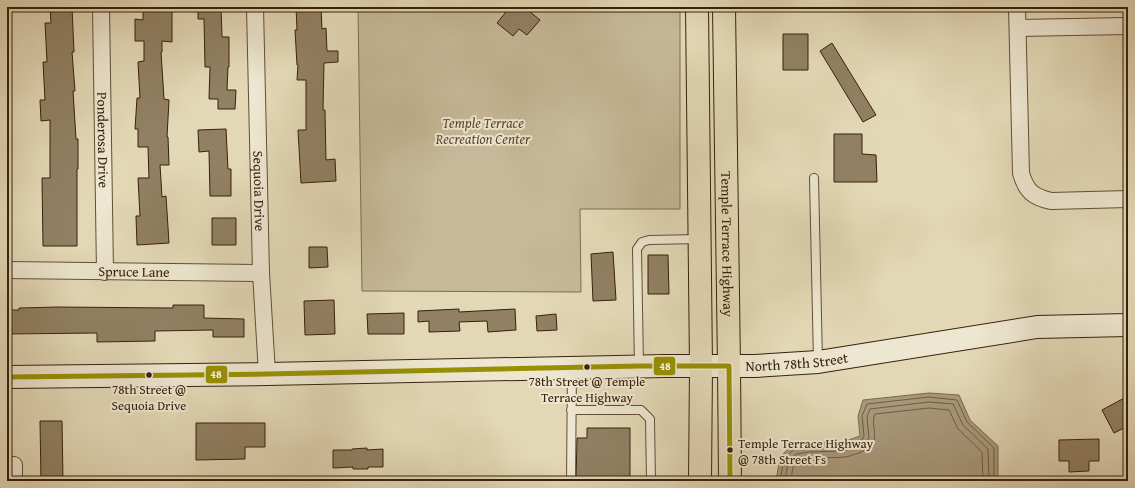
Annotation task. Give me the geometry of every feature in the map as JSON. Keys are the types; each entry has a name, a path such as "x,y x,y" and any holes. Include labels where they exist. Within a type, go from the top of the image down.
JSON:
{"main road":[{"name":"Temple Terrace Highway","path":"697,7 701,366 700,481"},
{"name":"Temple Terrace Highway","path":"724,7 730,481"}],"street":[{"name":"Ponderosa Drive","path":"101,7 104,272"},
{"name":"Sequoia Drive","path":"255,7 261,274 266,374"},
{"path":"1017,7 1021,173 1024,183 1031,193 1040,198 1051,201 1128,199"},
{"path":"1018,28 1128,26"},
{"name":"Spruce Lane","path":"7,270 261,274"},
{"name":"North 78th Street","path":"7,377 266,374 639,366 755,366 818,362 1038,327 1128,325"},
{"path":"7,465 14,465 14,481"}],"lane":[{"path":"814,178 818,362"},
{"path":"639,366 637,249 642,242 649,240 700,239"},
{"path":"571,481 572,368"},
{"path":"571,410 641,410 650,419 651,481"}],"green space":[{"name":"Temple Terrace Recreation Center","path":"358,7 680,7 680,209 580,209 581,292 362,291"}],"water":[{"path":"929,393 959,395 970,420 998,446 998,481 776,481 780,457 792,445 843,442 860,436 858,416 863,400"}],"building":[{"path":"50,7 72,7 74,52 72,52 75,91 73,91 76,139 78,139 77,246 43,246 42,178 50,178 50,120 41,121 40,100 45,100 43,62 47,62 45,23 51,23"},
{"path":"143,7 172,7 172,42 162,41 161,52 164,99 169,100 167,137 169,165 160,165 162,197 166,196 169,243 137,245 136,216 140,216 138,178 149,178 148,147 138,147 138,129 135,129 137,98 140,98 138,62 144,61 144,41 135,41 135,19 143,20"},
{"path":"198,7 221,7 222,37 229,37 227,90 236,90 235,109 218,109 218,99 209,99 210,67 205,67 204,19 198,19"},
{"path":"296,7 321,7 322,29 326,28 327,51 338,51 338,62 324,63 323,110 325,110 326,160 335,159 336,181 301,183 298,130 306,130 306,80 297,80 298,65 295,30 297,30"},
{"path":"510,7 524,7 540,20 527,35 519,29 513,36 497,23"},
{"path":"783,34 808,34 808,70 783,70"},
{"path":"832,43 876,115 863,122 820,51"},
{"path":"226,129 228,169 231,169 231,196 210,196 209,151 199,152 198,130"},
{"path":"834,134 862,134 862,154 876,155 877,182 834,182"},
{"path":"212,218 236,218 236,245 212,245"},
{"path":"309,247 327,247 328,267 309,268"},
{"path":"613,252 616,300 593,301 591,254"},
{"path":"648,255 668,255 669,294 648,294"},
{"path":"334,300 335,334 305,335 304,301"},
{"path":"173,305 204,305 204,318 244,319 244,337 213,337 213,330 155,331 155,341 97,342 97,333 7,334 7,310 19,310 19,308 58,307 173,308"},
{"path":"459,309 459,312 515,309 516,330 488,332 487,321 459,322 460,331 429,332 429,321 418,322 418,311"},
{"path":"404,313 404,334 368,334 367,314"},
{"path":"556,314 557,330 537,331 536,316"},
{"path":"1128,396 1128,426 1114,433 1102,410"},
{"path":"40,421 62,421 63,481 41,481"},
{"path":"196,423 265,423 265,447 245,447 245,459 196,460"},
{"path":"587,428 630,428 630,481 576,481 577,438 587,438"},
{"path":"1099,439 1099,461 1089,461 1089,471 1069,472 1069,461 1059,461 1059,440"},
{"path":"367,448 367,450 383,449 383,467 368,467 368,469 353,469 353,467 333,468 333,450"}],"transit line":[{"name":"48","path":"7,377 267,374 639,366 729,366 730,481"}],"place":[{"name":"78th Street @ Temple Terrace Highway","path":"587,367"},
{"name":"78th Street @ Sequoia Drive","path":"149,375"},
{"name":"Temple Terrace Highway @ 78th Street Fs","path":"730,450"}]}
